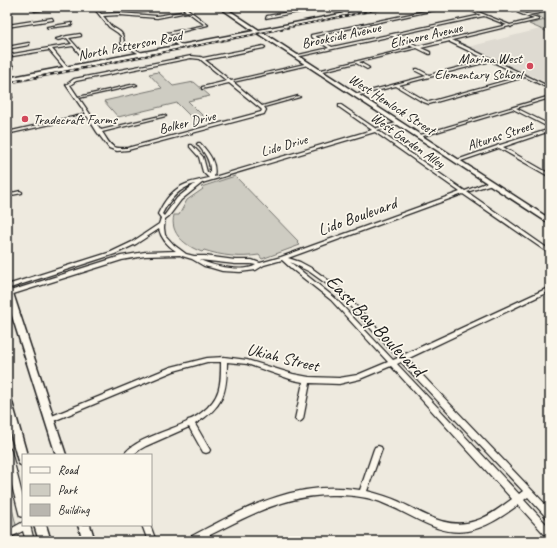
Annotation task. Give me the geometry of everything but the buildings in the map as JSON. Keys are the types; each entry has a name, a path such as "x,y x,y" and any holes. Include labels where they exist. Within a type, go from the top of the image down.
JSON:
{"street":[{"path":"7,8 12,7"},
{"path":"36,10 46,12 57,7"},
{"path":"94,7 110,26 121,34 122,43 127,48 141,53"},
{"path":"182,45 168,36 168,34 202,27 207,24 183,7"},
{"name":"West Hemlock Street","path":"221,7 550,222"},
{"path":"280,7 291,12 298,13 326,7"},
{"path":"334,7 346,13 382,7"},
{"path":"346,13 371,7"},
{"path":"331,48 312,36 448,7"},
{"path":"464,7 512,26"},
{"path":"505,7 526,14 550,10"},
{"path":"100,15 120,14 154,18 189,11"},
{"path":"46,12 57,26"},
{"path":"267,17 291,12"},
{"name":"North Patterson Road","path":"7,79 346,13"},
{"name":"Elsinore Avenue","path":"319,71 450,41 537,19 526,14"},
{"name":"Brookside Avenue","path":"296,56 484,15"},
{"path":"7,26 52,19"},
{"path":"48,27 71,24"},
{"path":"16,25 20,31"},
{"path":"58,39 80,35"},
{"path":"393,35 429,53"},
{"path":"67,37 84,57"},
{"path":"450,41 550,88"},
{"path":"7,48 28,44"},
{"path":"7,56 73,45"},
{"path":"204,60 263,47"},
{"path":"127,48 127,55"},
{"path":"50,49 66,68"},
{"name":"North Patterson Road","path":"66,68 141,53"},
{"name":"Bolker Drive","path":"204,60 200,57 191,57 75,80 68,85 110,147 123,150 260,114 264,111 261,107"},
{"path":"204,60 261,107 298,98"},
{"path":"356,95 492,60"},
{"path":"7,62 12,67"},
{"path":"356,62 367,68"},
{"path":"203,88 308,64"},
{"path":"417,70 428,76"},
{"path":"396,84 429,103 525,76"},
{"path":"76,98 135,85"},
{"path":"419,136 550,97"},
{"name":"West Garden Alley","path":"340,106 466,192 550,252"},
{"path":"513,108 550,128"},
{"path":"7,132 87,114"},
{"path":"99,132 164,116"},
{"name":"Lido Drive","path":"163,218 169,215 178,200 200,182 399,124"},
{"name":"Alturas Street","path":"456,161 550,128"},
{"path":"191,146 201,157 205,172 211,178 214,171 212,163 206,152 199,144"},
{"path":"499,146 550,176"},
{"path":"544,172 550,170"},
{"name":"Lido Drive","path":"161,225 163,218 160,214 169,198 187,184 192,182 200,182"},
{"name":"Lido Boulevard","path":"7,290 121,258 145,254 180,253 194,258 199,263 233,269 255,269 260,265 490,183"},
{"path":"7,195 20,192"},
{"path":"61,454 7,290 113,253 134,243 161,225"},
{"name":"Lido Boulevard","path":"161,225 166,239 180,253"},
{"name":"East Bay Boulevard","path":"283,258 302,264 331,284 550,515"},
{"name":"East Bay Boulevard","path":"283,258 291,267 325,291 550,534"},
{"name":"Ukiah Street","path":"49,420 178,367 207,360 224,359 248,362 293,377 327,382 367,375 550,289"},
{"path":"129,454 136,448 206,415 216,404 222,388 224,359"},
{"path":"299,419 307,380"},
{"path":"7,402 22,457"},
{"path":"190,422 206,450"},
{"path":"363,494 378,449"},
{"path":"7,451 22,509"},
{"path":"191,541 268,502 283,497 311,492 330,491 363,494 386,500 437,524 459,528 482,523 528,492"},
{"path":"7,535 24,526"},
{"path":"26,526 30,541"},
{"path":"40,526 45,541"},
{"path":"84,526 89,541"},
{"path":"146,526 152,541"}],"shaded area":[{"name":"Marina West Elementary School","path":"540,29 550,33 550,84 468,47"}],"green space":[{"path":"550,11 550,33 529,24 545,20 534,14"},
{"path":"158,72 173,86 194,82 210,96 188,101 204,117 194,120 177,103 118,117 104,101 162,88 149,74"},
{"path":"235,176 298,241 297,242 300,245 262,259 259,255 224,255 204,250 202,252 185,243 180,238 174,228 174,215 179,215 187,200 203,189 201,187"},
{"path":"7,488 20,541 7,541"}],"railway":[{"path":"95,66 391,7"},
{"path":"7,83 100,65"}],"place":[{"name":"Marina West Elementary School","path":"530,66"},
{"name":"Tradecraft Farms","path":"25,119"}]}
